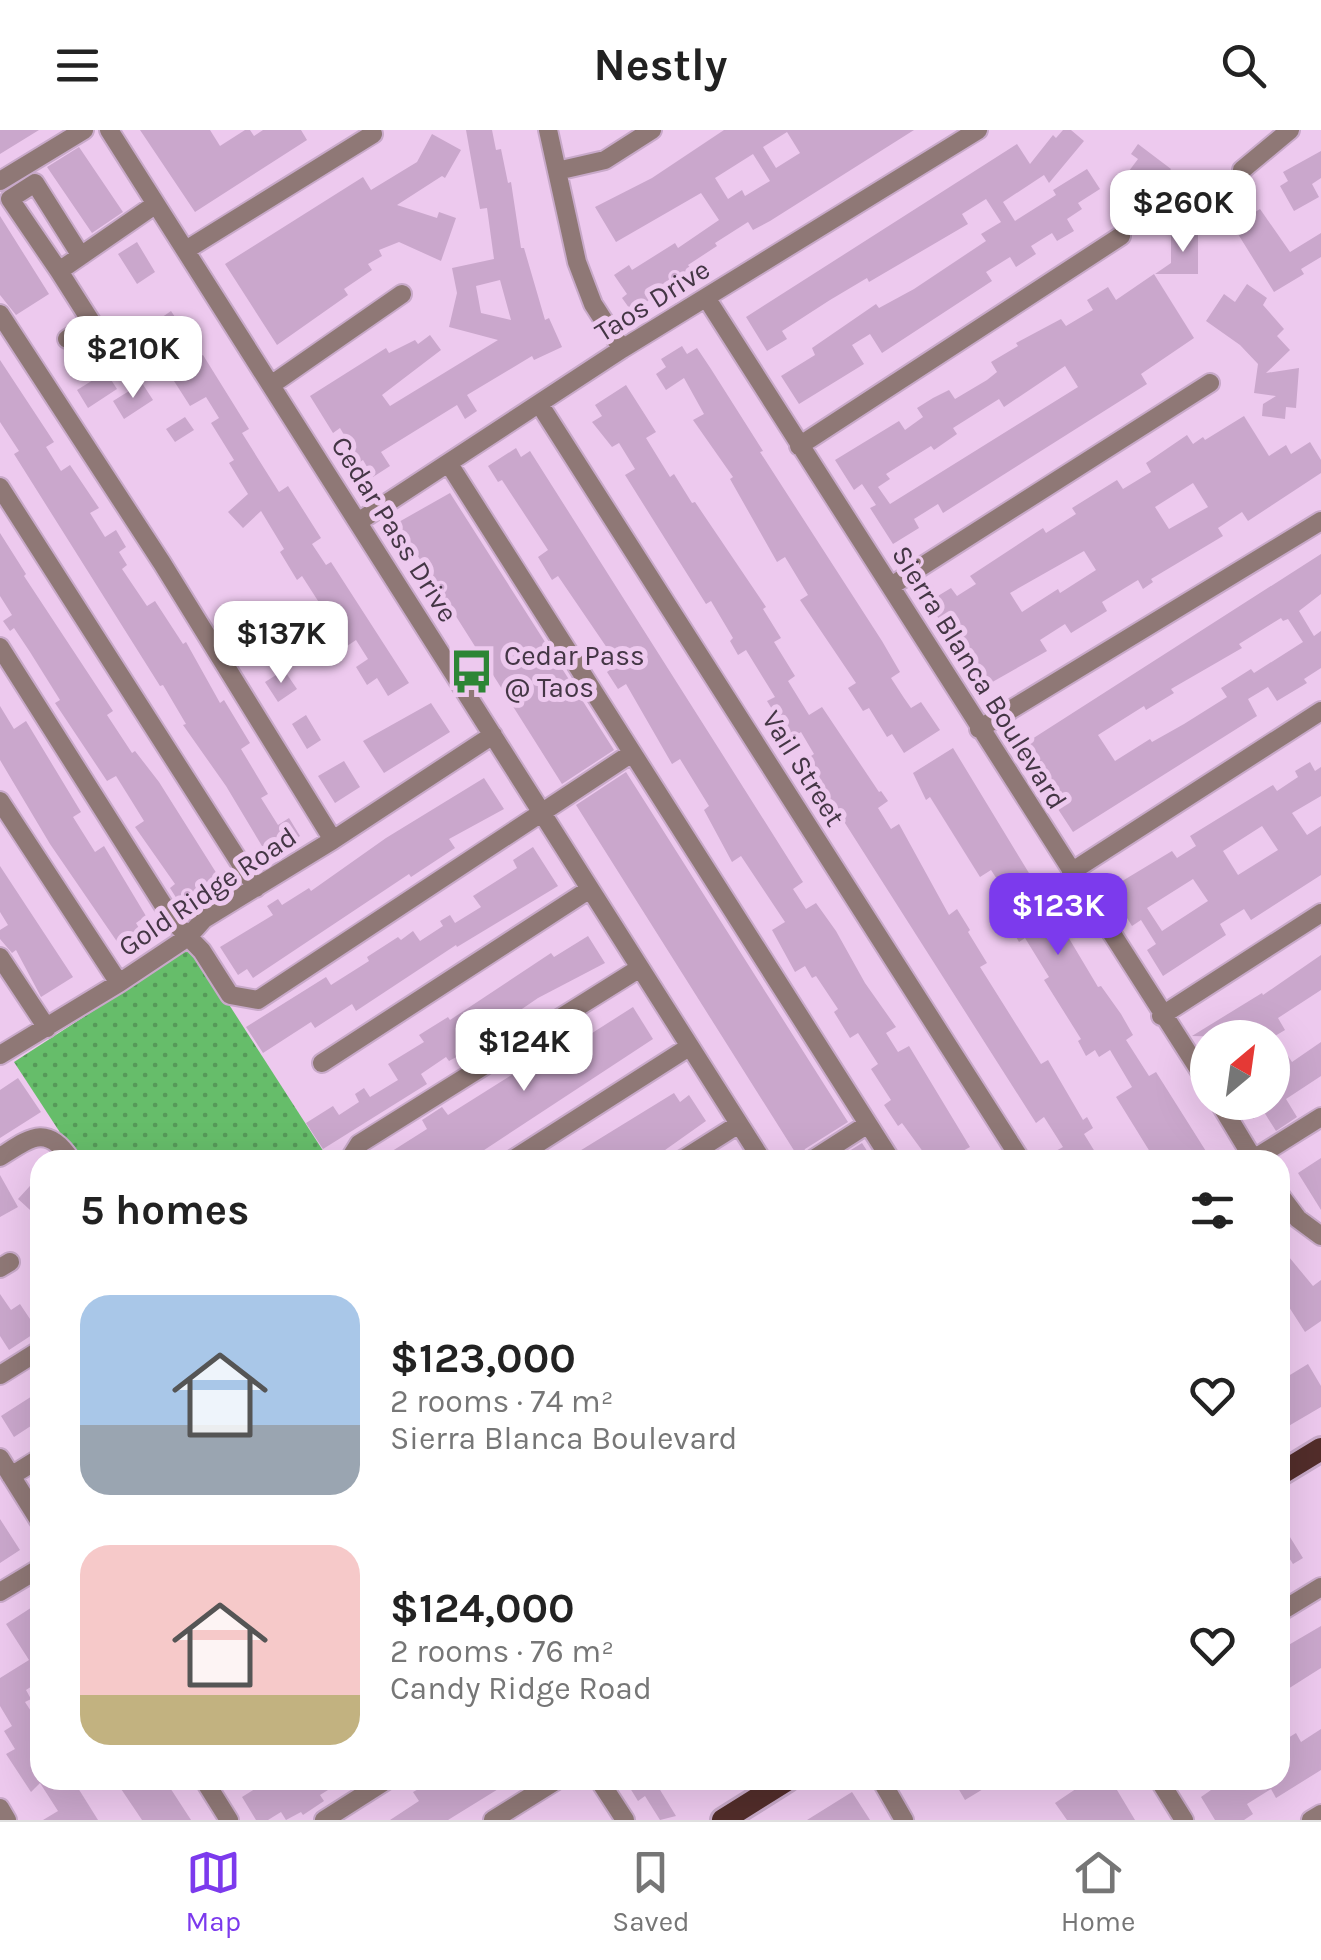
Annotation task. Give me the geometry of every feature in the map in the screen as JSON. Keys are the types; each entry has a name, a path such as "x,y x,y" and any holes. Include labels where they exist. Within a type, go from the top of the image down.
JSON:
{"main road":[{"path":"1290,1468 1321,1449"},
{"path":"724,1820 771,1790"}],"street":[{"path":"0,181 84,130"},
{"name":"Cedar Pass Drive","path":"109,130 756,1150"},
{"path":"548,130 577,262 593,304 622,350"},
{"path":"557,171 606,160 652,130"},
{"name":"Taos Drive","path":"358,522 622,350 978,130"},
{"path":"1242,170 1290,130"},
{"path":"186,250 373,134"},
{"path":"67,339 92,323 10,198 35,183 81,256"},
{"path":"60,271 156,204"},
{"path":"800,446 1121,236"},
{"path":"270,385 402,294"},
{"name":"Sierra Blanca Boulevard","path":"707,298 1190,1057"},
{"path":"0,314 162,563 333,840"},
{"path":"890,586 1210,384"},
{"name":"Vail Street","path":"540,405 1015,1150"},
{"path":"448,464 885,1150"},
{"path":"0,487 256,888"},
{"path":"979,729 1321,522"},
{"path":"0,647 174,922 202,951 230,995 258,1000 632,753"},
{"path":"1071,872 1321,712"},
{"name":"Gold Ridge Road","path":"0,1055 119,983 188,937 204,919 493,735"},
{"path":"0,802 119,983"},
{"path":"322,1062 590,889"},
{"path":"1162,1016 1321,913"},
{"path":"0,957 47,1028"},
{"path":"356,1150 359,1144 640,968"},
{"path":"528,1150 689,1046"},
{"path":"1269,1150 1321,1117"},
{"path":"1230,1120 1247,1150"},
{"path":"698,1150 739,1124"},
{"path":"828,1150 868,1124"},
{"path":"0,1157 32,1137 46,1137 64,1150"},
{"path":"1290,1207 1321,1236"},
{"path":"0,1375 30,1356"},
{"path":"0,1458 30,1506"},
{"path":"11,1476 30,1464"},
{"path":"0,1592 30,1574"},
{"path":"1290,1606 1321,1587"},
{"path":"213,1790 229,1820"},
{"path":"324,1820 370,1790"},
{"path":"493,1820 540,1790"},
{"path":"606,1790 625,1820"},
{"path":"886,1790 904,1820"},
{"path":"1165,1790 1184,1820"},
{"path":"1311,1820 1321,1814"}],"green space":[{"path":"192,947 323,1150 71,1150 14,1062"}],"building":[{"path":"0,130 39,130 0,154"},
{"path":"140,130 210,130 220,146 245,130 254,136 263,130 301,130 307,140 195,212"},
{"path":"466,130 492,130 496,150 501,149 508,183 511,182 521,248 545,320 549,318 562,347 534,360 532,356 467,395 477,411 465,419 457,405 381,452 390,466 373,477 340,428 333,433 310,396 386,348 389,353 415,340 418,344 430,335 441,350 382,395 390,406 498,340 449,327 457,293 452,268 494,259 487,208 480,209","holes":["500,280 511,320 481,313 476,286"]},
{"path":"724,130 914,130 770,221 753,230 748,222 715,243 717,246 688,265 692,270 632,312 622,298 627,294 614,275 629,265 632,270 675,243 678,248 719,220 701,193 616,242 595,207 652,178","holes":["787,132 800,153 776,168 763,147","753,154 770,181 745,196 742,190 728,199 715,178"]},
{"path":"1063,130 1071,130 1084,141 1049,183 1044,175 1003,202 1015,221 1087,169 1100,189 1078,203 1082,209 1067,219 1074,231 1057,241 1052,233 1031,246 1036,254 1016,267 1010,257 986,272 992,281 882,353 870,334 852,345 864,364 799,404 781,376 815,355 812,348 876,304 879,308 914,289 986,241 981,234 1001,222 986,199 962,214 968,224 869,282 867,278 830,300 782,331 787,339 767,351 746,317 1017,144 1030,164 1053,135 1056,138"},
{"path":"432,134 461,150 445,178 442,176 397,205 437,218 439,212 456,218 441,261 399,242 379,250 382,256 368,264 372,270 344,289 348,295 277,345 225,264 363,177 371,190 417,162"},
{"path":"1138,144 1171,169 1146,204 1120,183 1138,159 1131,154"},
{"path":"79,147 123,212 92,233 47,167"},
{"path":"1321,151 1321,178 1312,184 1319,197 1294,211 1280,186 1288,181 1283,172"},
{"path":"1184,182 1198,209 1164,226 1150,198"},
{"path":"1260,209 1290,252 1321,233 1321,257 1301,269 1304,274 1274,292 1233,226"},
{"path":"0,216 49,294 16,315 0,295"},
{"path":"1171,233 1198,233 1198,274 1155,274 1171,263"},
{"path":"137,242 155,272 137,284 118,254"},
{"path":"1154,274 1194,338 1141,374 1147,384 943,513 938,504 914,519 919,528 893,544 870,508 876,505 862,484 854,490 835,460 899,421 905,430 923,417 917,408 933,398 949,390 955,399 987,380 997,372 991,362 1018,346 1016,343 1061,319 1066,326 1093,310 1087,300 1108,287 1116,300","holes":["1065,366 1078,387 890,504 878,487 890,479 886,474 931,446 934,450 957,434 953,428 999,399 1004,407"]},
{"path":"1247,284 1267,298 1263,305 1284,329 1277,336 1290,350 1266,373 1299,368 1296,408 1286,407 1285,419 1262,416 1263,404 1276,396 1254,393 1258,364 1240,345 1206,321 1224,294 1235,302"},
{"path":"171,311 249,429 242,433 279,492 288,486 321,538 312,544 326,565 331,562 409,683 388,696 377,678 367,685 356,667 368,659 356,640 347,646 302,576 297,580 261,511 243,528 228,512 248,494 229,463 234,460 211,423 219,418 206,397 190,406 142,331"},
{"path":"682,346 687,354 697,348 763,451 760,452 900,672 891,678 904,698 911,708 921,702 940,730 904,753 892,734 887,737 869,708 863,711 848,688 856,683 800,600 808,595 785,557 777,562 730,479 733,477 693,420 704,414 684,378 666,390 656,374 666,367 661,359"},
{"path":"0,360 54,442 46,447 61,471 70,465 99,508 90,513 105,537 116,530 126,547 119,552 127,565 122,569 147,606 155,601 183,644 186,642 220,703 224,700 250,743 241,749 268,794 261,798 278,825 289,818 300,836 268,856 14,454 19,451 0,422"},
{"path":"106,372 117,389 88,408 77,390"},
{"path":"142,383 153,400 124,419 113,401"},
{"path":"626,385 656,432 646,438 670,477 674,474 695,502 766,607 763,609 781,638 774,642 795,676 788,681 809,715 822,707 888,801 878,808 891,829 899,824 949,915 957,909 987,963 980,967 1041,1064 1048,1060 1083,1120 1087,1117 1093,1128 1084,1134 1094,1150 1058,1150 1063,1147 1044,1117 1036,1123 805,760 814,754 801,732 792,738 782,725 767,701 775,697 746,650 738,655 730,641 733,638 711,601 706,604 625,475 635,469 619,443 612,447 592,422 602,416 595,405"},
{"path":"1244,416 1269,456 1286,445 1291,454 1310,442 1321,460 1321,473 1248,521 1242,512 1218,528 1223,536 1151,579 1153,582 1143,589 1138,580 1102,602 1107,611 1071,633 1065,624 1040,640 1047,651 980,689 966,667 971,664 954,634 950,636 928,602 951,588 957,596 976,584 970,576 1043,528 1046,533 1076,514 1072,508 1117,480 1123,489 1151,472 1146,463 1187,435 1193,444 1203,437 1205,440","holes":["1193,483 1208,507 1169,529 1155,507","1084,551 1096,570 1022,612 1010,593"]},
{"path":"185,417 194,430 175,442 166,429"},
{"path":"516,448 521,457 530,451 803,882 793,889 806,909 816,903 836,931 896,1027 886,1033 898,1052 909,1046 970,1147 922,1150 902,1123 898,1126 884,1105 891,1100 871,1069 878,1064 858,1033 850,1038 834,1012 838,1009 816,976 812,978 805,966 795,972 772,930 785,922 741,856 732,862 704,810 709,806 680,759 672,764 626,684 618,689 607,672 618,664 558,576 552,580 538,557 548,550 502,480 498,482 488,466"},
{"path":"450,493 614,750 562,784 397,523"},
{"path":"0,533 113,711 107,715 132,753 135,751 159,782 222,882 182,907 170,888 175,884 135,827 144,821 116,776 107,781 55,703 60,700 30,652 14,628 10,631 3,621 12,615 0,596"},
{"path":"1321,554 1321,594 1299,611 1314,636 1321,631 1321,668 1304,679 1307,683 1277,701 1268,687 1248,699 1257,716 1073,832 1018,748","holes":["1281,618 1288,619 1303,642 1254,673 1251,669 1221,688 1227,697 1115,761 1098,735 1144,706 1146,710 1174,693 1171,689 1242,648 1239,644"]},
{"path":"284,670 297,689 278,702 265,682"},
{"path":"431,703 450,732 384,773 363,741"},
{"path":"0,706 14,729 26,721 81,812 73,817 95,852 104,846 146,916 136,923 142,933 120,946 50,844 0,760"},
{"path":"306,715 321,740 307,749 292,724"},
{"path":"953,748 1049,906 1040,912 1051,931 1061,925 1098,987 1121,1014 1133,1035 1126,1040 1149,1076 1156,1072 1205,1150 1149,1150 1116,1097 1132,1087 1110,1050 1099,1057 1095,1050 1086,1056 1078,1041 1081,1039 1044,980 1049,977 1025,938 1019,942 1006,919 1012,915 1000,897 1006,893 991,870 980,877 930,797 926,800 913,773"},
{"path":"344,761 360,787 335,803 318,776"},
{"path":"1310,762 1315,771 1321,767 1321,796 1292,813 1307,835 1321,826 1321,875 1251,920 1244,909 1220,924 1226,935 1163,976 1147,950 1156,944 1141,920 1132,926 1109,889 1172,851 1177,858 1196,846 1190,836 1273,785 1277,791 1298,777 1295,771","holes":["1262,826 1278,850 1238,875 1223,851","1193,879 1208,901 1162,931 1147,908"]},
{"path":"626,772 848,1122 805,1150 794,1150 576,805"},
{"path":"484,778 504,809 449,839 455,848 411,877 409,874 253,978 247,969 238,975 220,947 273,915 267,906 278,899 282,905 309,888 311,891 386,838"},
{"path":"533,847 558,886 456,945 356,1011 352,1004 315,1028 311,1022 263,1053 246,1027 326,977 331,985 398,937 401,940 413,931 420,941 443,926 440,921 450,915 455,923 481,907 473,896 517,868 513,860"},
{"path":"0,866 73,977 41,997 16,950 12,953 0,939 0,930 8,925 0,912"},
{"path":"588,936 605,963 538,998 500,1024 504,1030 484,1042 449,1061 446,1057 421,1074 427,1084 323,1149 306,1123 333,1106 339,1115 359,1102 355,1094 364,1088 370,1097 398,1080 388,1064 424,1042 419,1035 448,1017 450,1020 551,953 554,957"},
{"path":"1321,955 1321,990 1279,1020 1218,1020"},
{"path":"633,1007 653,1039 484,1150 394,1150 427,1129 422,1120 442,1107 448,1115 540,1057 546,1067 570,1052 564,1042 585,1029 589,1035"},
{"path":"1321,1042 1321,1076 1290,1096 1290,1059 1292,1062"},
{"path":"18,1078 41,1112 0,1138 0,1090"},
{"path":"674,1093 680,1102 689,1095 706,1121 665,1150 581,1150"},
{"path":"1290,1106 1297,1117 1276,1131 1269,1120 1290,1120"},
{"path":"1321,1158 1321,1210 1298,1173"},
{"path":"0,1175 18,1207 0,1217"},
{"path":"30,1186 30,1210 18,1199"},
{"path":"1290,1258 1313,1286 1321,1280 1321,1321 1305,1332 1290,1309"},
{"path":"0,1294 11,1310 20,1304 30,1319 30,1336 9,1350 0,1336"},
{"path":"1308,1364 1321,1386 1321,1407 1290,1425 1290,1375"},
{"path":"30,1397 30,1427 14,1437 1,1416"},
{"path":"0,1519 20,1550 0,1563"},
{"path":"1290,1537 1303,1558 1293,1564 1290,1559"},
{"path":"30,1608 30,1687 26,1690 30,1700 25,1702 30,1710 31,1792 6,1754 15,1749 4,1731 12,1726 0,1706 0,1678 29,1660 6,1624"},
{"path":"1321,1626 1321,1668 1290,1688 1290,1644"},
{"path":"1321,1729 1321,1770 1290,1789 1290,1737 1296,1733 1301,1742"},
{"path":"44,1790 79,1790 98,1820 43,1820 58,1811"},
{"path":"122,1790 172,1790 191,1820 142,1820"},
{"path":"253,1790 328,1790 320,1795 324,1801 303,1815 301,1812 286,1820 281,1812 268,1820 256,1820 242,1797"},
{"path":"497,1790 448,1820 390,1820 419,1801 413,1792"},
{"path":"631,1790 660,1790 676,1816 660,1820 645,1796 638,1801"},
{"path":"959,1790 982,1790 965,1800"},
{"path":"1074,1790 1117,1790 1135,1820 1067,1820 1055,1803"},
{"path":"1211,1790 1269,1790 1247,1804 1253,1814 1244,1820 1215,1820 1201,1797"},
{"path":"1272,1790 1289,1790 1276,1798"},
{"path":"852,1792 870,1820 807,1820"}],"place":[{"name":"Cedar Pass @ Taos","path":"471,671"}]}
